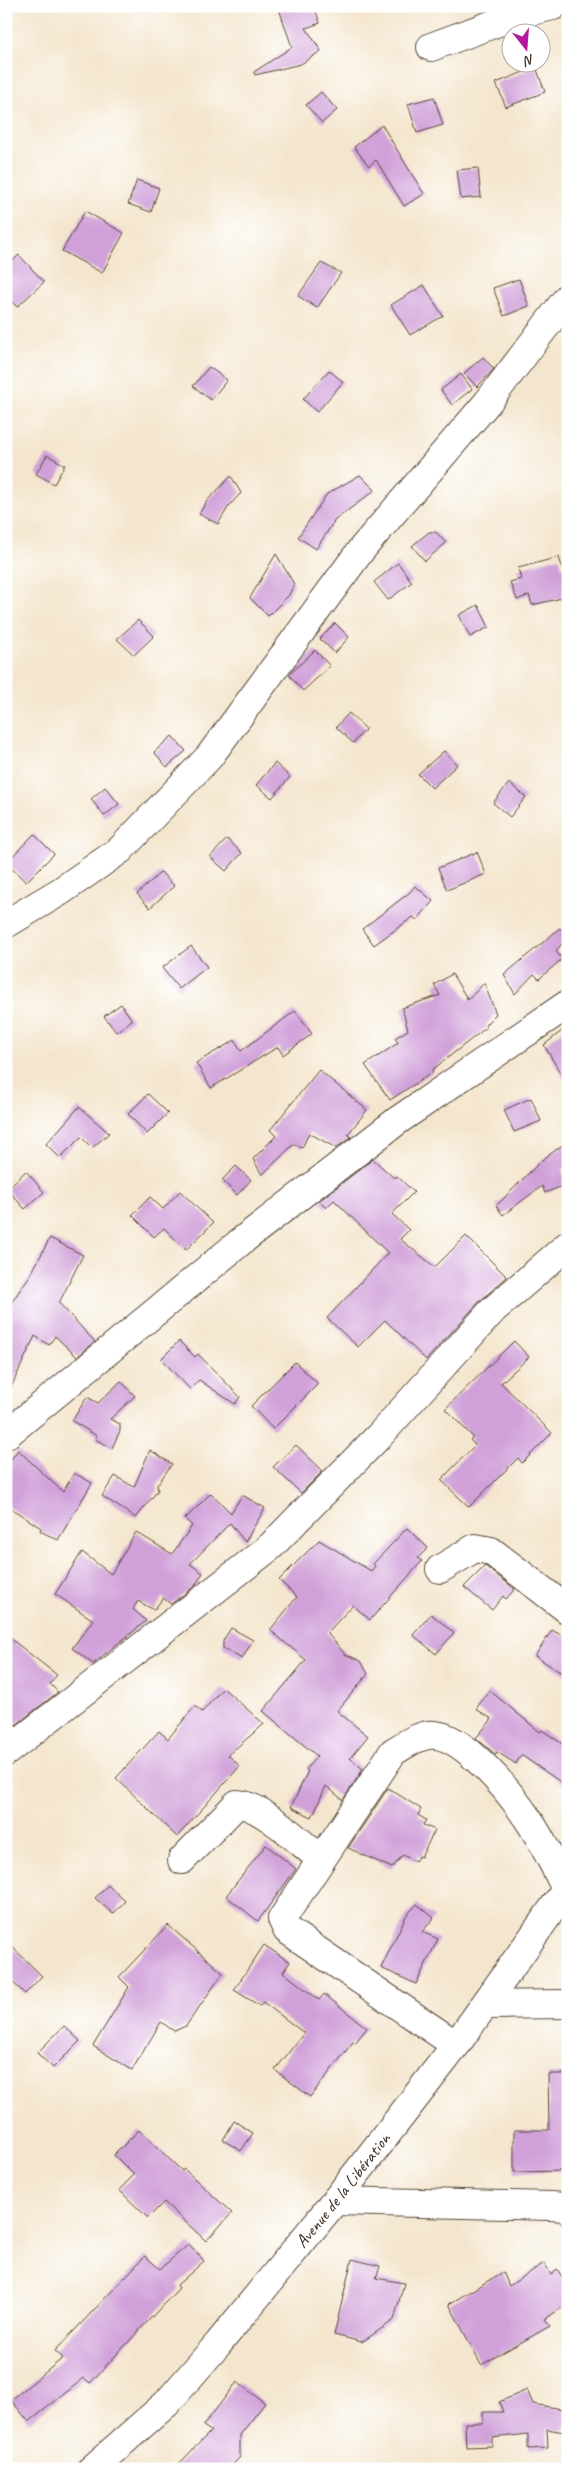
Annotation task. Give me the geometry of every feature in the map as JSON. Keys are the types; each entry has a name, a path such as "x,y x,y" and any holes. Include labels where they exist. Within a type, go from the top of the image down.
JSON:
{"main road":[{"path":"431,47 523,13 553,6"},
{"path":"6,924 61,891 120,850 209,758 361,550 487,403 568,297"},
{"path":"6,1435 244,1239 397,1121 568,1004"},
{"path":"6,1752 270,1546 379,1436 493,1310 568,1246"},
{"path":"440,1569 475,1548 491,1552 568,1610"},
{"path":"456,2045 287,1930 282,1919 393,1752 414,1740 435,1734 458,1743 501,1784 524,1812 567,1888"},
{"path":"182,1860 237,1804 246,1804 265,1816 322,1859"},
{"name":"Avenue de la Libération","path":"92,2469 167,2403 335,2201 456,2045 567,1888"},
{"path":"485,2005 568,2004"},
{"path":"335,2201 551,2206 568,2210"}],"building":[{"path":"278,6 314,6 320,23 306,28 321,51 301,64 255,75 254,72 292,47"},
{"path":"524,72 538,72 545,92 506,107 496,83"},
{"path":"321,92 337,110 322,123 306,105"},
{"path":"434,97 443,125 417,133 408,104"},
{"path":"382,125 424,194 404,206 376,160 369,166 354,147"},
{"path":"478,168 481,197 461,199 457,170"},
{"path":"137,180 159,188 151,212 128,204"},
{"path":"85,211 124,233 102,273 62,251"},
{"path":"19,255 44,282 17,307 6,296 6,267"},
{"path":"321,263 341,273 317,308 298,296"},
{"path":"519,279 529,306 504,316 493,288"},
{"path":"424,285 443,316 410,335 391,305"},
{"path":"483,357 494,369 477,387 464,373"},
{"path":"209,367 227,380 211,400 193,386"},
{"path":"329,370 343,382 317,412 303,399"},
{"path":"461,374 472,389 452,405 441,390"},
{"path":"47,455 65,465 54,484 36,474"},
{"path":"360,475 375,490 335,520 316,549 298,537 327,494"},
{"path":"231,476 241,493 229,506 218,524 199,514 207,501"},
{"path":"429,532 436,532 446,543 425,561 412,546"},
{"path":"276,554 294,584 289,595 268,616 250,598"},
{"path":"559,557 562,567 568,566 568,593 562,594 562,598 532,605 529,595 517,600 510,582 521,579 518,568"},
{"path":"398,563 412,582 388,600 374,582"},
{"path":"478,605 489,627 470,637 459,615"},
{"path":"138,620 154,636 134,655 117,639"},
{"path":"335,623 349,637 335,653 320,639"},
{"path":"315,650 330,666 303,691 289,675"},
{"path":"349,713 366,729 353,743 336,727"},
{"path":"172,736 186,751 167,767 154,752"},
{"path":"444,751 457,765 432,788 418,774"},
{"path":"275,763 290,777 272,798 256,785"},
{"path":"509,783 526,797 510,817 493,803"},
{"path":"105,787 119,804 104,816 91,799"},
{"path":"34,834 54,854 26,882 6,863"},
{"path":"227,839 242,853 226,871 210,857"},
{"path":"477,852 486,874 447,890 438,868"},
{"path":"161,872 174,886 150,908 137,894"},
{"path":"415,886 433,901 417,920 413,917 374,945 362,929 409,893"},
{"path":"560,928 568,936 556,951 562,959 539,979 534,974 515,994 504,975"},
{"path":"191,946 207,967 179,989 162,968"},
{"path":"452,974 468,1000 484,983 496,1014 485,1025 487,1027 432,1070 433,1072 390,1100 365,1065 398,1043 395,1038 408,1030 402,1008 440,995 434,985"},
{"path":"121,1004 132,1020 116,1032 104,1016"},
{"path":"295,1011 312,1034 283,1055 278,1047 211,1088 196,1063 235,1040 241,1051"},
{"path":"568,1026 568,1086 544,1045"},
{"path":"319,1070 367,1110 348,1134 351,1137 336,1148 309,1133 302,1148 294,1144 262,1175 253,1159 276,1136 270,1130"},
{"path":"148,1094 168,1113 147,1134 128,1114"},
{"path":"531,1098 541,1121 514,1132 504,1110"},
{"path":"79,1107 109,1133 92,1148 81,1137 60,1158 46,1144"},
{"path":"568,1141 568,1166 562,1170 567,1184 545,1193 542,1186 503,1215 496,1206 542,1160"},
{"path":"373,1159 394,1178 397,1176 414,1192 392,1214 409,1230 400,1239 435,1267 466,1236 507,1277 481,1300 426,1360 385,1320 358,1347 327,1318 388,1253 334,1200 326,1208 319,1201"},
{"path":"236,1166 251,1180 237,1195 222,1180"},
{"path":"26,1171 44,1192 25,1209 7,1189"},
{"path":"180,1191 213,1223 186,1250 164,1228 154,1237 132,1215 150,1197 163,1209"},
{"path":"50,1238 83,1255 59,1303 95,1342 77,1357 55,1336 49,1345 35,1336 6,1398 6,1310 31,1274"},
{"path":"179,1341 195,1357 198,1354 240,1397 235,1404 199,1380 190,1389 161,1359"},
{"path":"514,1341 529,1357 501,1383 552,1433 522,1463 518,1458 469,1507 441,1480 475,1445 470,1440 473,1437 445,1409"},
{"path":"295,1362 318,1384 273,1429 251,1406"},
{"path":"121,1381 135,1396 110,1419 120,1424 120,1431 112,1448 95,1439 97,1436 72,1421 87,1397 98,1403"},
{"path":"296,1445 323,1471 301,1493 273,1467"},
{"path":"18,1450 63,1492 74,1473 92,1483 58,1540 40,1531 41,1528 6,1505 6,1466"},
{"path":"150,1450 172,1464 157,1485 158,1490 136,1518 102,1496 115,1476 134,1487"},
{"path":"211,1493 231,1513 242,1495 265,1508 245,1542 230,1523 190,1564 203,1573 195,1586 171,1604 163,1598 154,1610 138,1601 133,1609 146,1621 93,1664 72,1648 93,1620 55,1594 82,1552 111,1574 136,1532 172,1554 192,1526 185,1519"},
{"path":"407,1528 428,1548 418,1558 422,1561 370,1620 353,1605 327,1633 345,1654 361,1661 368,1674 337,1711 368,1736 350,1758 363,1769 343,1800 326,1786 312,1817 291,1807 308,1771 306,1769 317,1756 263,1711 306,1660 270,1630 297,1597 279,1580 319,1540 371,1571 375,1566 373,1564"},
{"path":"485,1566 515,1589 506,1599 503,1596 492,1610 464,1587"},
{"path":"431,1614 454,1633 436,1654 413,1635"},
{"path":"231,1628 253,1640 242,1659 223,1648 223,1641"},
{"path":"552,1630 568,1639 568,1677 535,1656"},
{"path":"6,1635 57,1675 50,1684 58,1692 16,1725 6,1716"},
{"path":"223,1688 264,1724 228,1755 240,1766 177,1837 116,1778 159,1731 168,1739 195,1706 202,1712"},
{"path":"489,1690 540,1732 542,1730 568,1748 568,1787 521,1755 516,1764 497,1752 495,1754 476,1738 492,1719 476,1709"},
{"path":"388,1788 421,1809 418,1815 426,1820 423,1825 435,1830 421,1857 419,1856 415,1861 403,1855 392,1868 348,1848"},
{"path":"266,1845 296,1869 258,1921 226,1896"},
{"path":"108,1885 125,1901 113,1914 95,1898"},
{"path":"417,1904 434,1918 422,1932 438,1939 416,1984 381,1968 406,1916"},
{"path":"168,1925 223,1973 186,2026 174,2031 161,2022 132,2070 93,2046 129,1987 119,1977"},
{"path":"6,1941 42,1976 25,1994 6,1976"},
{"path":"264,1945 290,1962 283,1972 319,2000 324,1994 367,2028 355,2043 353,2042 310,2097 275,2070 304,2033 263,2002 260,2006 234,1990"},
{"path":"64,2026 80,2041 53,2068 37,2053"},
{"path":"548,2074 568,2074 568,2171 514,2172 514,2130 549,2130"},
{"path":"234,2121 253,2133 241,2151 223,2140"},
{"path":"139,2130 182,2171 184,2169 232,2213 206,2241 164,2202 148,2218 119,2190 134,2175 114,2155"},
{"path":"189,2244 204,2261 177,2285 179,2288 90,2383 84,2378 29,2422 11,2400 63,2358 55,2351 145,2256 160,2269"},
{"path":"352,2259 380,2266 376,2278 404,2283 394,2320 362,2342 334,2335"},
{"path":"544,2263 551,2274 557,2269 568,2286 568,2304 545,2319 550,2326 481,2365 449,2304 503,2272 509,2286"},
{"path":"237,2382 265,2403 240,2435 240,2457 229,2469 174,2469 211,2431 203,2426"},
{"path":"527,2390 533,2404 568,2410 564,2432 547,2429 548,2448 528,2449 528,2434 492,2438 492,2446 466,2447 465,2423 483,2423 483,2412 503,2412 499,2402"}]}
